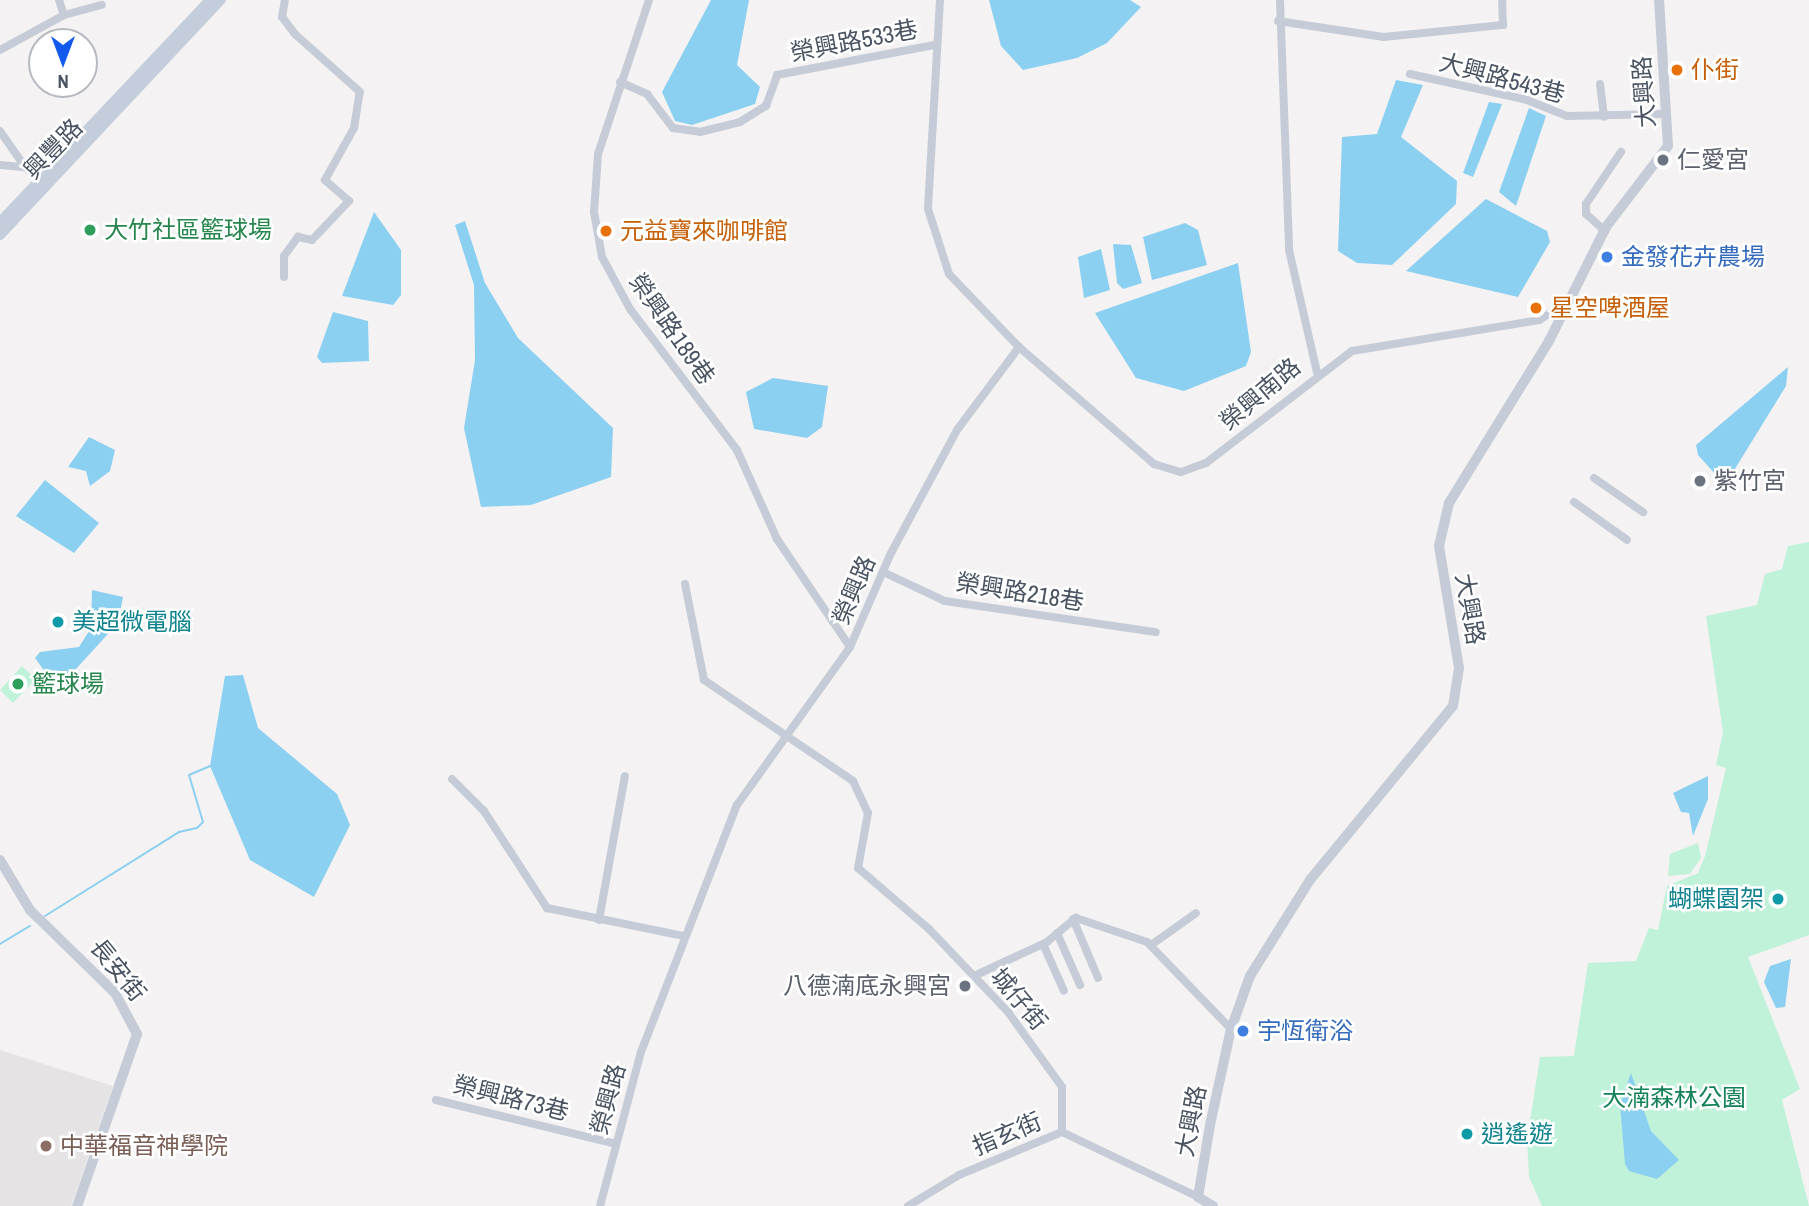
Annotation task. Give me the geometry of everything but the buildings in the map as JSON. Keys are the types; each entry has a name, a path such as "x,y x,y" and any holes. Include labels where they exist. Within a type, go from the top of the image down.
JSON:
{"main road":[{"name":"興豐路","path":"0,222 210,0"},
{"name":"興豐路","path":"0,235 221,0"}],"street":[{"path":"58,0 64,15"},
{"path":"284,277 285,256 298,237 312,240 349,201 325,180 326,173 354,128 360,92 295,34 282,17 285,0"},
{"name":"榮興路189巷","path":"649,0 620,82 595,174 602,257 630,309 737,450 764,517 850,647"},
{"path":"940,0 934,45 932,231 958,287 1019,347"},
{"path":"1280,0 1278,21 1289,250 1317,372"},
{"path":"1278,21 1384,37 1503,25 1502,0"},
{"name":"大興路","path":"1198,1197 1231,1029 1250,976 1310,880 1453,706 1459,668 1439,546 1442,521 1605,230 1668,146 1659,0"},
{"path":"0,50 64,15 102,5"},
{"name":"榮興路533巷","path":"620,82 647,94 673,128 685,132 754,114 772,99 777,75 934,45"},
{"name":"大興路543巷","path":"1410,74 1527,100 1567,117 1667,114"},
{"path":"1600,84 1604,117"},
{"path":"0,131 25,167 40,180"},
{"path":"1605,230 1585,211 1621,152"},
{"path":"0,165 25,167"},
{"name":"榮興南路","path":"1019,347 1154,464 1181,472 1206,463 1317,372 1374,343 1539,320 1565,304"},
{"name":"榮興路","path":"600,1206 641,1052 737,804 850,647 883,572 957,430 1019,347"},
{"path":"1594,478 1643,512"},
{"path":"1574,502 1627,540"},
{"name":"榮興路218巷","path":"883,572 945,601 1156,632"},
{"path":"685,584 704,680 786,736"},
{"name":"城仔街","path":"786,736 853,781 868,813 858,868 906,907 974,976 1062,1087 1062,1132"},
{"path":"599,920 625,776"},
{"path":"452,779 484,811 537,898 555,911 684,936"},
{"name":"長安街","path":"0,860 30,909 96,969 137,1034 77,1206"},
{"path":"1151,945 1196,913"},
{"path":"1073,919 1151,945 1231,1029"},
{"path":"974,976 1043,944 1073,919"},
{"path":"1073,919 1098,978"},
{"path":"1057,933 1080,985"},
{"path":"1043,944 1065,991"},
{"name":"榮興路73巷","path":"436,1100 617,1144"},
{"name":"指玄街","path":"908,1206 959,1175 1062,1132 1198,1197"},
{"path":"1198,1197 1213,1205"}],"shaded area":[{"name":"中華福音神學院","path":"0,1050 113,1086 71,1206 0,1206"}],"green space":[{"name":"大湳森林公園","path":"1809,542 1809,935 1748,957 1800,1089 1782,1100 1809,1206 1542,1206 1529,1177 1527,1141 1540,1057 1574,1056 1588,963 1636,961 1649,928 1658,930 1667,886 1698,873 1705,856 1726,768 1716,765 1723,732 1706,616 1757,605 1765,574 1782,569 1788,546"},
{"name":"籃球場","path":"22,666 36,679 13,703 0,690"},
{"path":"1698,843 1701,858 1690,874 1668,876 1670,854"}],"water":[{"path":"711,0 749,0 737,65 760,87 755,104 692,125 675,121 662,92"},
{"path":"989,0 1130,0 1141,7 1107,43 1077,58 1023,70 1001,46"},
{"path":"1396,80 1423,85 1401,137 1457,181 1456,204 1392,265 1357,263 1338,251 1342,137 1377,134"},
{"path":"1489,102 1502,104 1473,177 1463,173"},
{"path":"1529,108 1546,116 1516,206 1499,192"},
{"path":"1486,199 1547,231 1550,242 1518,297 1406,271"},
{"path":"374,212 401,250 401,295 393,305 342,296"},
{"path":"465,221 485,283 518,338 613,428 611,477 531,505 481,507 464,428 475,360 474,285 455,225"},
{"path":"1185,223 1198,230 1207,265 1152,280 1143,237"},
{"path":"1113,244 1131,245 1142,283 1123,289 1117,283"},
{"path":"1101,249 1110,290 1084,298 1078,257"},
{"path":"1238,263 1251,352 1246,366 1184,391 1136,378 1095,313"},
{"path":"333,312 368,321 369,361 322,363 317,357"},
{"path":"1788,367 1786,386 1725,485 1698,455 1696,445"},
{"path":"773,378 828,386 822,427 807,438 754,429 746,392"},
{"path":"89,437 115,450 110,471 90,486 86,471 68,467"},
{"path":"45,480 99,523 74,553 16,516"},
{"path":"92,590 123,597 118,623 75,670 51,680 35,658 40,652 79,647 91,628"},
{"path":"243,675 258,728 337,794 350,825 314,897 250,860 210,766 225,676"},
{"path":"1708,776 1708,799 1693,836 1689,813 1681,812 1673,793"},
{"path":"1791,959 1785,1007 1776,1008 1764,982 1770,966"},
{"path":"1631,1073 1651,1131 1679,1160 1657,1179 1629,1171 1625,1164 1620,1105"}],"waterway":[{"path":"45,916 179,832 197,828 203,822 189,775 210,766"},
{"path":"0,944 30,926"}],"place":[{"name":"仆街","path":"1677,70"},
{"name":"仁愛宮","path":"1663,160"},
{"name":"大竹社區籃球場","path":"90,230"},
{"name":"元益寶來咖啡館","path":"606,231"},
{"name":"金發花卉農場","path":"1607,257"},
{"name":"星空啤酒屋","path":"1536,308"},
{"name":"紫竹宮","path":"1700,481"},
{"name":"美超微電腦","path":"58,622"},
{"name":"籃球場","path":"18,684"},
{"name":"蝴蝶園架","path":"1778,899"},
{"name":"八德湳底永興宮","path":"965,986"},
{"name":"宇恆衛浴","path":"1243,1031"},
{"name":"逍遙遊","path":"1467,1134"},
{"name":"中華福音神學院","path":"46,1146"}]}
